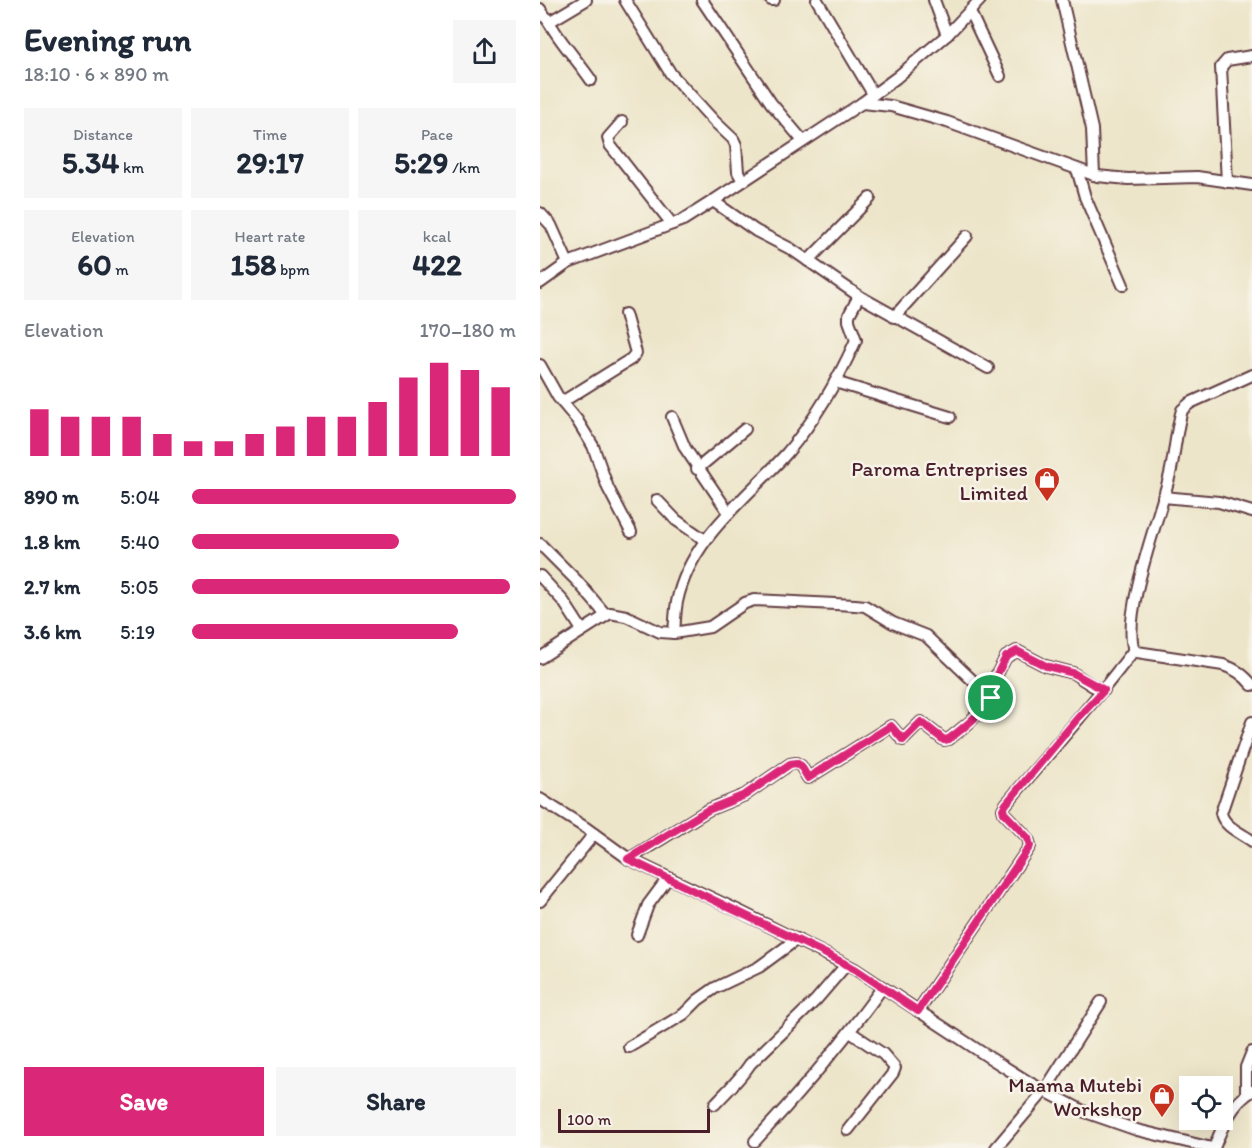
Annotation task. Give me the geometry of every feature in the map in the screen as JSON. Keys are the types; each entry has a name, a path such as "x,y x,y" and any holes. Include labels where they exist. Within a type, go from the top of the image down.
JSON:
{"street":[{"path":"549,22 586,0"},
{"path":"625,0 671,74 714,122 733,139 738,156 738,171 743,181"},
{"path":"702,0 764,93 803,141"},
{"path":"817,0 873,94"},
{"path":"934,0 947,35"},
{"path":"540,283 568,263 683,220 713,201 862,103 924,56 980,0"},
{"path":"1062,0 1092,129 1094,175"},
{"path":"540,9 556,35 591,80"},
{"path":"970,12 1000,76"},
{"path":"1227,182 1221,67 1227,60 1252,56"},
{"path":"862,103 891,106 947,122 1094,175 1128,179 1197,177 1252,185"},
{"path":"621,122 608,138 609,145 672,224"},
{"path":"1077,169 1084,197 1123,285"},
{"path":"808,261 870,198"},
{"path":"713,201 756,231 781,243 859,296 988,368"},
{"path":"542,218 557,237 568,263"},
{"path":"894,317 967,236"},
{"path":"674,633 677,602 692,559 705,540 787,452 814,416 835,382 856,340 849,315 859,296"},
{"path":"562,402 632,359 636,352 626,314"},
{"path":"540,365 562,402 577,420 593,446 608,488 631,532"},
{"path":"1252,375 1190,403 1182,410 1170,474 1137,592 1131,630 1131,642 1137,652 1222,665 1243,675 1252,685"},
{"path":"835,382 950,417"},
{"path":"672,417 685,448 729,513"},
{"path":"698,469 744,429"},
{"path":"1163,497 1219,502 1252,512"},
{"path":"657,500 676,520 705,540"},
{"path":"540,544 577,581 606,615"},
{"path":"540,576 564,603 582,630"},
{"path":"540,658 606,615 619,614 660,632 674,633 710,627 745,603 754,600 865,606 893,623 926,636 991,698"},
{"path":"918,1011 1030,846 1028,838 1004,813 1003,809 1077,719 1104,690 1134,650"},
{"path":"628,859 708,810 745,795 790,764 796,763 801,766 808,778 891,726 903,740 921,722 944,740 949,739 970,722 991,698 992,691 986,684 995,678 1006,657 1017,651 1046,666 1073,673 1104,690"},
{"path":"1252,722 1221,813 1222,819 1228,826 1252,841"},
{"path":"540,799 628,859 797,939 846,965 1045,1090 1085,1112 1111,1122 1210,1148 1225,1120 1249,1092 1246,1067 1252,1052"},
{"path":"540,901 594,834"},
{"path":"637,935 648,905 668,878"},
{"path":"629,1047 684,1014 715,988 759,967 797,939"},
{"path":"715,1104 750,1065 816,1000 846,965"},
{"path":"755,1141 797,1096 850,1032 882,988"},
{"path":"996,1148 1045,1090 1101,1002"},
{"path":"848,1130 895,1068 880,1052 850,1032"}],"place":[{"name":"Paroma Entreprises Limited","path":"1047,503"},
{"name":"Maama Mutebi Workshop","path":"1162,1119"}],"route":[{"path":"1017,651 1046,666 1073,673 1104,690 1077,719 1003,809 1004,813 1028,838 1030,846 918,1011 855,969 628,859 708,810 745,795 790,764 796,763 801,766 808,778 891,726 903,740 921,722 944,740 949,739 970,722 991,698 992,691 986,684 995,678 1006,657 1017,651"}]}
